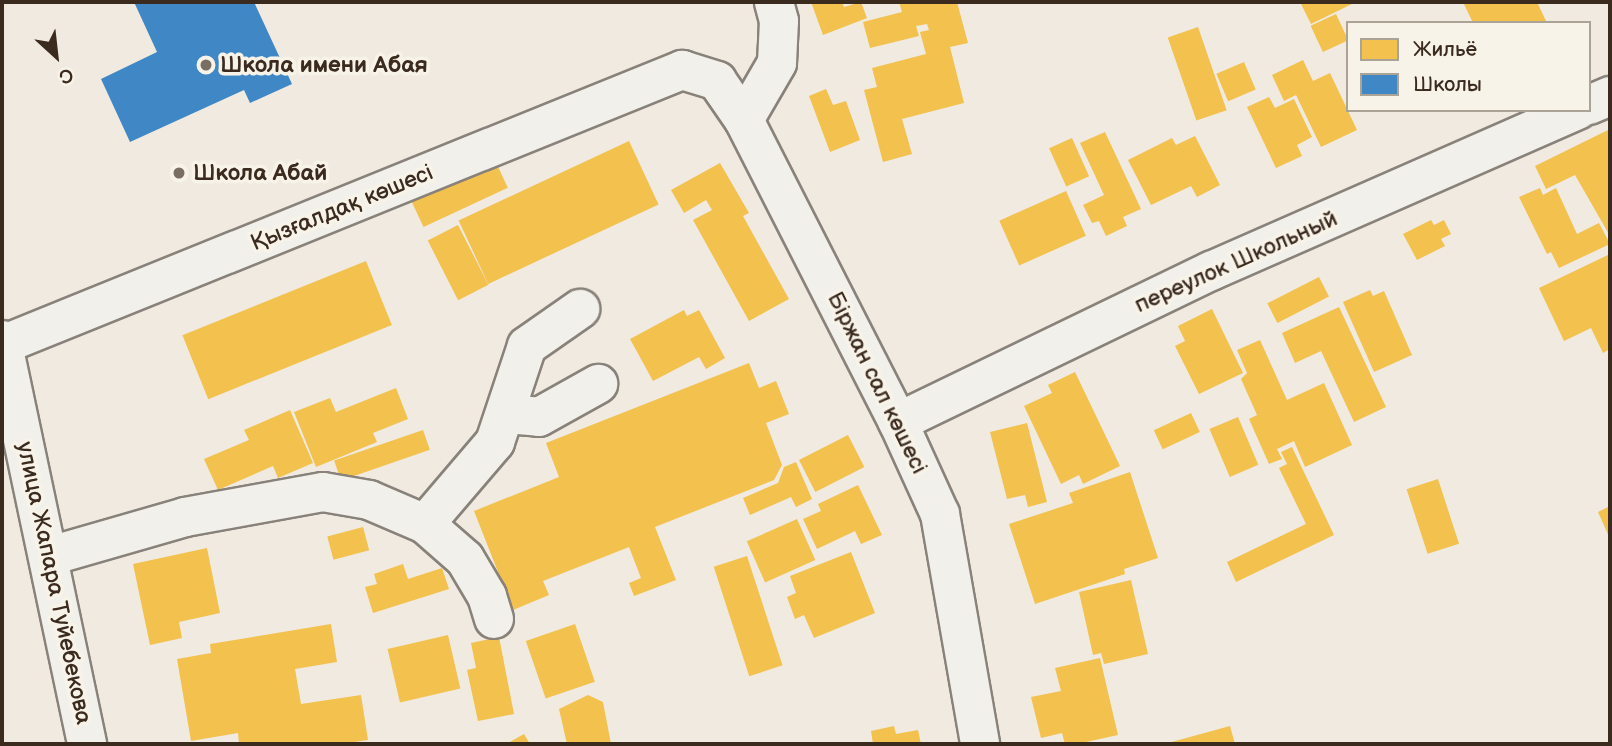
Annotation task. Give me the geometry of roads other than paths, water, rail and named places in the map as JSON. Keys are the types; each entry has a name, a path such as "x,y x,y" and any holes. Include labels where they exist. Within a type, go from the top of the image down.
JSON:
{"street":[{"path":"744,120 777,63 779,21 774,2"},
{"name":"Біржан сал көшесі","path":"682,71 717,81 744,120 898,422 940,514 980,744"},
{"name":"Қызғалдақ көшесі","path":"2,343 682,71"},
{"path":"1591,104 1610,96"},
{"name":"переулок Школьный","path":"898,422 1211,271 1573,112"},
{"path":"425,524 495,442 507,414 515,376 527,346 580,309"},
{"name":"улица Жапара Туйебекова","path":"2,343 50,556 87,744"},
{"path":"507,414 539,416 597,384"},
{"path":"50,556 185,517 323,492 369,500 425,524 465,559 487,596 494,619"}],"place":[{"name":"Школа имени Абая","path":"206,65"},
{"name":"Школа Абай","path":"179,173"}]}
